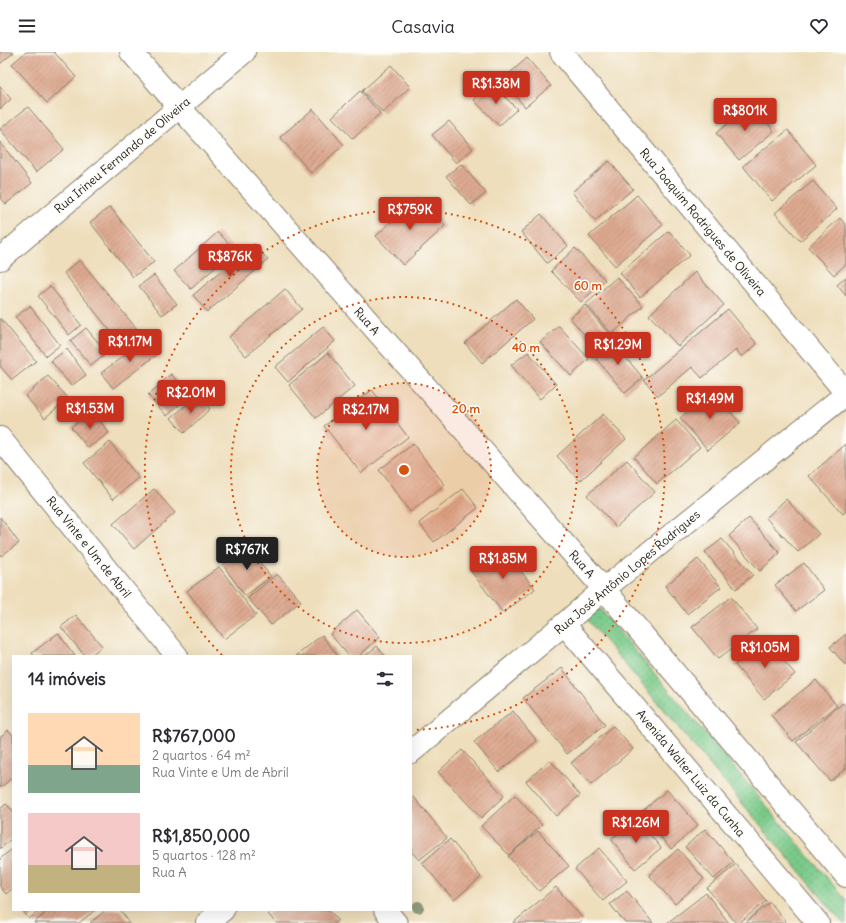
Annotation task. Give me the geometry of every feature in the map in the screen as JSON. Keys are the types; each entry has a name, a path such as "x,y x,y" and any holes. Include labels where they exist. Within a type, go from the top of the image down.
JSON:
{"street":[{"name":"Rua A","path":"131,52 604,589"},
{"name":"Rua Irineu Fernando de Oliveira","path":"0,259 244,52"},
{"name":"Rua Joaquim Rodrigues de Oliveira","path":"561,52 846,393"},
{"name":"Rua José Antônio Lopes Rodrigues","path":"412,751 604,589 846,393"},
{"name":"Rua Vinte e Um de Abril","path":"0,438 176,655"},
{"path":"604,589 846,876"},
{"name":"Avenida Walter Luiz da Cunha","path":"564,624 818,923"},
{"path":"207,923 222,911"},
{"path":"386,911 396,923"}],"green space":[{"path":"599,608 846,900 846,923 843,923 586,618"}],"building":[{"path":"0,52 14,52 0,64"},
{"path":"26,52 54,52 76,77 47,103 12,64"},
{"path":"527,58 551,86 525,107 502,80"},
{"path":"391,65 410,87 383,113 362,91"},
{"path":"492,84 517,109 499,126 474,100"},
{"path":"0,86 11,99 0,109"},
{"path":"360,91 380,113 353,139 332,117"},
{"path":"752,104 774,131 739,160 716,133"},
{"path":"28,107 64,149 36,172 0,129"},
{"path":"313,109 344,145 311,173 280,137"},
{"path":"449,121 473,149 456,163 432,135"},
{"path":"788,130 816,165 772,201 743,166"},
{"path":"0,142 32,183 6,204 0,197"},
{"path":"609,161 633,189 595,221 572,192"},
{"path":"461,164 486,193 471,205 446,176"},
{"path":"813,181 837,209 800,241 775,213"},
{"path":"637,195 663,225 615,266 589,236"},
{"path":"417,198 445,226 403,265 376,236"},
{"path":"110,207 154,262 133,277 90,222"},
{"path":"541,214 568,246 547,263 521,232"},
{"path":"840,218 846,225 846,264 834,275 808,247"},
{"path":"669,231 690,255 640,297 620,273"},
{"path":"218,232 235,250 191,289 174,271"},
{"path":"254,244 268,260 207,312 193,295"},
{"path":"575,248 605,280 581,302 551,271"},
{"path":"80,260 141,334 124,348 64,273"},
{"path":"695,272 724,305 678,346 649,315"},
{"path":"154,275 177,304 162,315 139,286"},
{"path":"617,277 643,306 612,334 586,304"},
{"path":"846,277 846,296 837,285"},
{"path":"50,286 81,325 69,335 38,296"},
{"path":"285,289 302,309 246,356 229,337"},
{"path":"516,299 533,319 482,363 465,343"},
{"path":"585,305 611,336 596,348 570,318"},
{"path":"30,306 60,345 46,356 15,317"},
{"path":"728,309 757,344 742,357 736,350 702,378 692,367 658,396 644,380"},
{"path":"0,318 36,361 12,380 0,366"},
{"path":"559,326 589,359 571,376 540,342"},
{"path":"323,327 335,341 288,382 275,367"},
{"path":"86,328 107,353 91,366 70,341"},
{"path":"147,338 159,353 113,388 101,373"},
{"path":"611,340 643,378 625,393 593,355"},
{"path":"67,349 86,375 71,386 51,361"},
{"path":"528,352 556,384 540,399 511,365"},
{"path":"328,353 355,386 316,418 289,385"},
{"path":"171,374 190,395 167,416 148,395"},
{"path":"48,376 68,398 45,418 25,396"},
{"path":"372,390 408,437 361,473 324,426"},
{"path":"712,390 740,423 708,450 680,418"},
{"path":"198,395 210,409 184,433 171,418"},
{"path":"93,411 109,433 88,448 71,427"},
{"path":"603,414 626,439 580,481 557,456"},
{"path":"676,420 700,447 657,484 634,457"},
{"path":"110,442 139,478 113,499 84,463"},
{"path":"413,444 445,485 410,512 379,470"},
{"path":"846,444 846,511 843,514 809,476"},
{"path":"627,460 655,492 616,527 587,495"},
{"path":"154,489 175,513 134,549 113,524"},
{"path":"463,489 478,508 434,542 419,523"},
{"path":"786,499 819,534 798,552 766,518"},
{"path":"0,517 19,543 1,556 0,554"},
{"path":"749,518 780,553 760,571 729,536"},
{"path":"722,539 753,575 736,589 705,552"},
{"path":"248,547 271,577 245,596 223,565"},
{"path":"502,547 535,589 503,613 470,570"},
{"path":"698,559 721,587 687,614 665,586"},
{"path":"804,563 824,590 796,611 775,585"},
{"path":"219,567 256,615 224,639 187,591"},
{"path":"277,574 301,601 271,625 248,598"},
{"path":"731,597 757,629 718,659 692,627"},
{"path":"357,610 380,637 360,655 348,655 330,634"},
{"path":"76,615 102,646 91,655 84,655 61,627"},
{"path":"58,633 74,655 33,655 32,653"},
{"path":"846,634 846,666 830,647"},
{"path":"322,635 337,655 297,655"},
{"path":"765,639 795,674 764,699 735,665"},
{"path":"377,646 384,655 366,655"},
{"path":"562,668 605,725 567,754 523,698"},
{"path":"816,680 837,706 793,741 771,715"},
{"path":"843,703 846,707 846,768 830,781 796,742"},
{"path":"513,711 537,741 499,772 474,742"},
{"path":"613,726 633,749 591,785 571,763"},
{"path":"8,730 12,734 12,778 0,788 0,737"},
{"path":"462,750 504,796 481,818 438,772"},
{"path":"550,760 580,795 556,816 526,781"},
{"path":"667,790 698,825 671,849 640,813"},
{"path":"515,795 542,825 509,855 481,826"},
{"path":"414,797 447,838 419,860 412,852 412,798"},
{"path":"6,804 12,810 12,838 0,849 0,809"},
{"path":"637,819 661,848 635,869 611,839"},
{"path":"705,829 734,862 714,879 685,847"},
{"path":"538,831 569,866 539,891 508,856"},
{"path":"450,839 481,877 454,900 422,863"},
{"path":"599,848 627,881 603,901 575,869"},
{"path":"12,849 12,889 6,894 0,887 0,859"},
{"path":"678,849 704,879 675,904 649,875"},
{"path":"736,864 766,901 739,923 736,923 707,888"},
{"path":"556,887 583,919 578,923 513,923"},
{"path":"627,891 653,923 625,923 610,904"},
{"path":"706,893 729,923 667,923"},
{"path":"770,902 787,923 745,923"},
{"path":"23,911 39,911 29,919"},
{"path":"48,911 94,911 79,923 34,923"},
{"path":"105,911 121,911 130,923 90,923"},
{"path":"272,911 330,911 338,920 335,923 276,923 268,914"}]}
